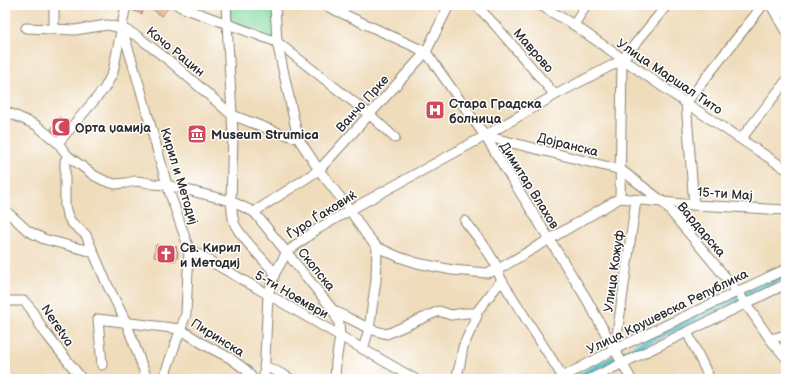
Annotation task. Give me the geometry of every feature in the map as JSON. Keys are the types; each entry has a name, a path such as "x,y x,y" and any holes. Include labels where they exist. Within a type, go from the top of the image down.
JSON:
{"street":[{"path":"54,5 54,29"},
{"path":"58,142 104,89 113,72 126,5"},
{"path":"178,5 277,42 369,114 395,138"},
{"path":"226,5 234,135 231,201 234,224 241,235 275,273"},
{"path":"275,5 277,42 298,138 319,170 350,210 365,233 377,247 410,261 452,270 487,273 497,270 620,198 622,60 667,5"},
{"path":"324,5 426,52"},
{"name":"Ванчо Прке","path":"254,212 319,170 426,52 449,5"},
{"name":"Маврово","path":"476,5 555,95"},
{"name":"Улица Маршал Тито","path":"540,5 574,25 622,60 786,169"},
{"path":"574,25 586,5"},
{"path":"694,205 686,103 763,5"},
{"path":"771,5 786,32"},
{"path":"781,5 786,14"},
{"name":"Кочо Рацин","path":"26,28 75,30 107,25 122,28 137,36 172,63 232,115 279,134 298,138"},
{"name":"Кирил и Методиј","path":"122,28 167,185 189,249 186,314 164,379"},
{"name":"Димитар Влахов","path":"426,52 485,136 586,298 631,379"},
{"name":"Ѓуро Ѓаковиќ","path":"264,379 268,295 275,273 287,252 316,230 350,210 485,136 555,95 622,60"},
{"path":"740,139 786,81"},
{"name":"Скопска","path":"5,111 36,125 58,142 68,156 95,176 105,181 116,184 135,181 167,185 231,201 254,212 333,310 369,329 387,334 439,311 451,315 476,313"},
{"name":"Дојранска","path":"485,136 621,170"},
{"path":"68,156 65,161 65,206 67,214 71,222 86,235 126,322 148,379"},
{"name":"Вардарска","path":"621,170 662,202 738,291 746,303"},
{"name":"15-ти Мај","path":"620,198 694,205 786,210"},
{"name":"Улица Кожуф","path":"614,347 636,200"},
{"path":"5,210 28,231 44,238 93,252"},
{"path":"465,221 495,263 502,281 561,378"},
{"path":"364,349 369,329 376,280 377,247"},
{"name":"5-ти Ноември","path":"189,249 415,379"},
{"name":"Улица Крушевска Република","path":"561,378 614,347 786,268"},
{"path":"456,379 462,347 477,316 476,313 502,281"},
{"path":"590,379 786,284"},
{"name":"Neretva","path":"5,301 24,302 31,308 43,330 82,379"},
{"path":"746,303 770,339 786,358"},
{"path":"333,310 339,323 340,337 335,379"},
{"name":"Пиринска","path":"102,365 98,319 180,329 205,345 230,358 246,370 253,379"},
{"path":"687,332 710,379"},
{"path":"770,339 786,335"},
{"path":"264,366 292,379"}],"green space":[{"path":"229,5 275,5 277,42 231,22"}],"building":[{"path":"133,5 144,5 142,14 132,10"},
{"path":"148,5 169,5 170,6 161,16"},
{"name":"Орта џамија","path":"60,117 71,126 62,137 51,129"},
{"name":"Св. Кирил и Методиј","path":"156,245 164,247 165,245 177,247 177,258 175,258 175,261 154,257"}],"waterway":[{"path":"575,379 656,337 786,275"}],"place":[{"name":"Стара Градска болница","path":"435,110"},
{"name":"Орта џамија","path":"61,127"},
{"name":"Museum Strumica","path":"197,134"},
{"name":"Св. Кирил и Методиј","path":"166,254"}]}
